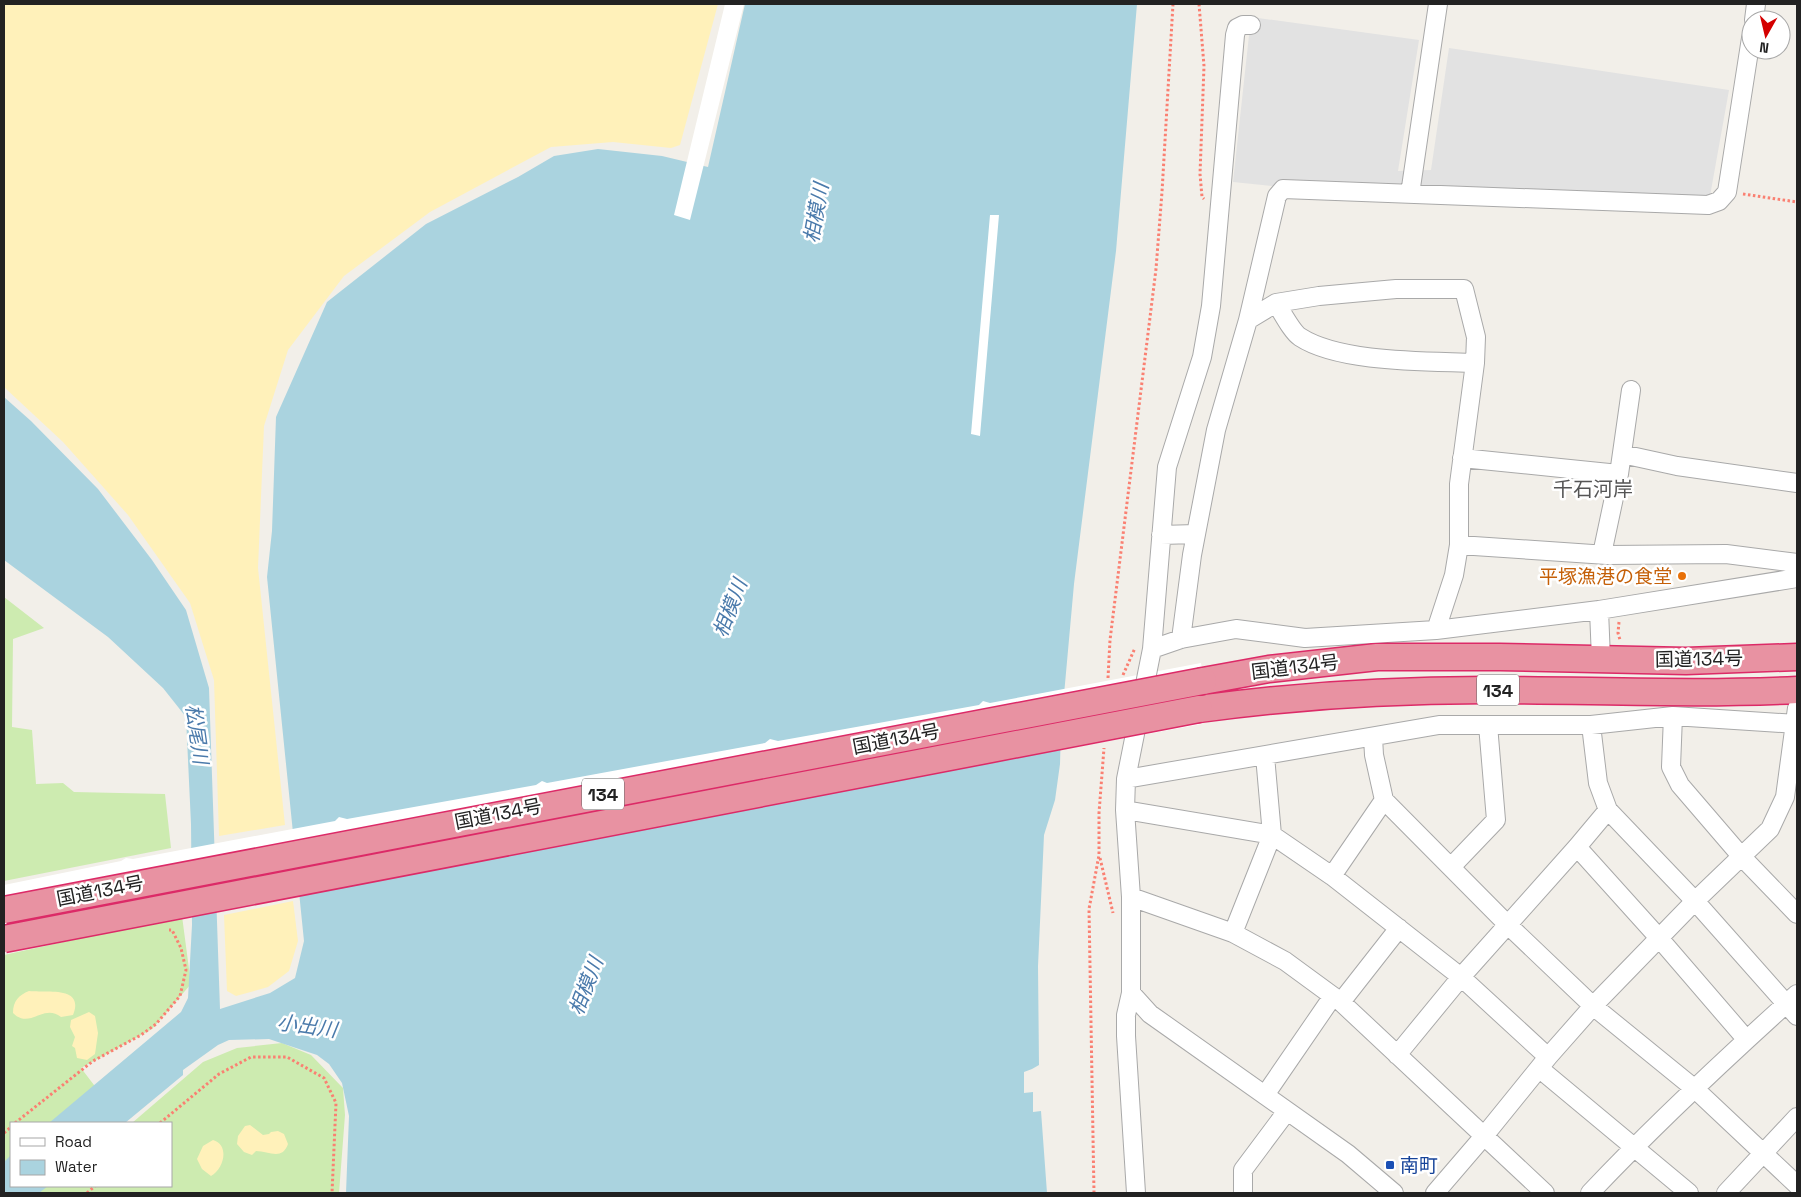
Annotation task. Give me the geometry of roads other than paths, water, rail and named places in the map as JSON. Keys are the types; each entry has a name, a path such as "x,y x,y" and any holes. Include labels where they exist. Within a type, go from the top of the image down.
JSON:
{"highway":[{"name":"国道134号","path":"4,910 1269,669 1377,657 1500,657 1686,661 1797,657"},
{"name":"国道134号","path":"4,939 1199,709 1267,700 1371,692 1485,690 1736,693 1797,690"}],"street":[{"path":"1410,194 1438,4"},
{"path":"1136,1193 1126,1036 1126,1015 1131,993 1131,897 1125,810 1126,779 1161,535 1167,467 1202,357 1211,306 1235,35 1237,28 1243,25 1251,25"},
{"path":"1181,640 1196,534 1216,430 1248,320 1277,196 1283,189 1708,205 1720,201 1727,192 1748,60"},
{"path":"1248,320 1276,303 1319,296 1396,289 1464,289 1476,337 1475,364 1459,484 1459,545 1454,575 1436,630"},
{"path":"1276,303 1298,336 1326,350 1381,359 1475,364"},
{"path":"1602,554 1619,474 1630,390"},
{"path":"1622,454 1677,466 1797,482"},
{"path":"1462,458 1619,474"},
{"path":"1161,535 1196,534"},
{"path":"1459,545 1602,554 1726,554 1797,563"},
{"path":"1144,647 1236,629 1305,638 1436,630 1598,610 1797,578"},
{"path":"1598,610 1601,659"},
{"path":"1126,779 1439,725 1591,725 1674,716 1796,719 1792,792 1785,797 1770,829 1695,901 1593,1006 1435,1193"},
{"path":"1674,716 1671,767 1680,785 1741,856 1797,914"},
{"path":"1451,868 1496,820 1488,724"},
{"path":"1590,1193 1633,1147 1695,1090 1746,1039 1794,1005 1608,810 1598,783 1591,725"},
{"path":"1373,736 1374,755 1384,800 1593,1006 1695,1090 1797,1185"},
{"path":"1233,933 1272,835 1265,756"},
{"path":"1332,876 1384,800"},
{"path":"1125,810 1272,835 1332,876 1461,977 1544,1063 1633,1147 1689,1193"},
{"path":"1397,1055 1461,977 1608,810"},
{"path":"1577,847 1746,1039"},
{"path":"1131,897 1233,933 1285,961 1337,999 1545,1193"},
{"path":"1265,1094 1337,999 1399,928"},
{"path":"1131,993 1150,1014 1348,1154 1394,1193"},
{"path":"1243,1193 1243,1170 1287,1112"},
{"path":"1726,1193 1797,1117"}],"water":[{"path":"745,4 1137,4 1116,251 1074,584 1061,728 1060,764 1055,800 1044,835 1038,966 1039,1065 1024,1072 1024,1093 1033,1092 1033,1112 1041,1111 1047,1193 346,1193 349,1116 342,1083 329,1064 317,1055 269,1039 229,1040 218,1045 183,1070 183,1075 126,1122 50,1122 181,1012 188,998 192,925 191,824 186,717 163,688 108,637 4,560 4,397 31,421 98,489 152,560 186,610 209,688 220,1009 270,993 295,978 304,941 267,577 272,531 276,417 327,302 426,224 518,177 554,156 598,149 662,156 708,167"},
{"path":"10,1156 10,1187 47,1187 39,1193 4,1193 4,1162"}],"place":[{"name":"平塚漁港の食堂","path":"1682,576"},
{"name":"南町","path":"1390,1165"}],"district":[{"name":"千石河岸","path":"1593,489"}],"water label":[{"name":"相模川","path":"816,213"},
{"name":"相模川","path":"730,608"},
{"name":"松尾川","path":"197,734"},
{"name":"相模川","path":"586,986"},
{"name":"小出川","path":"307,1026"}]}
